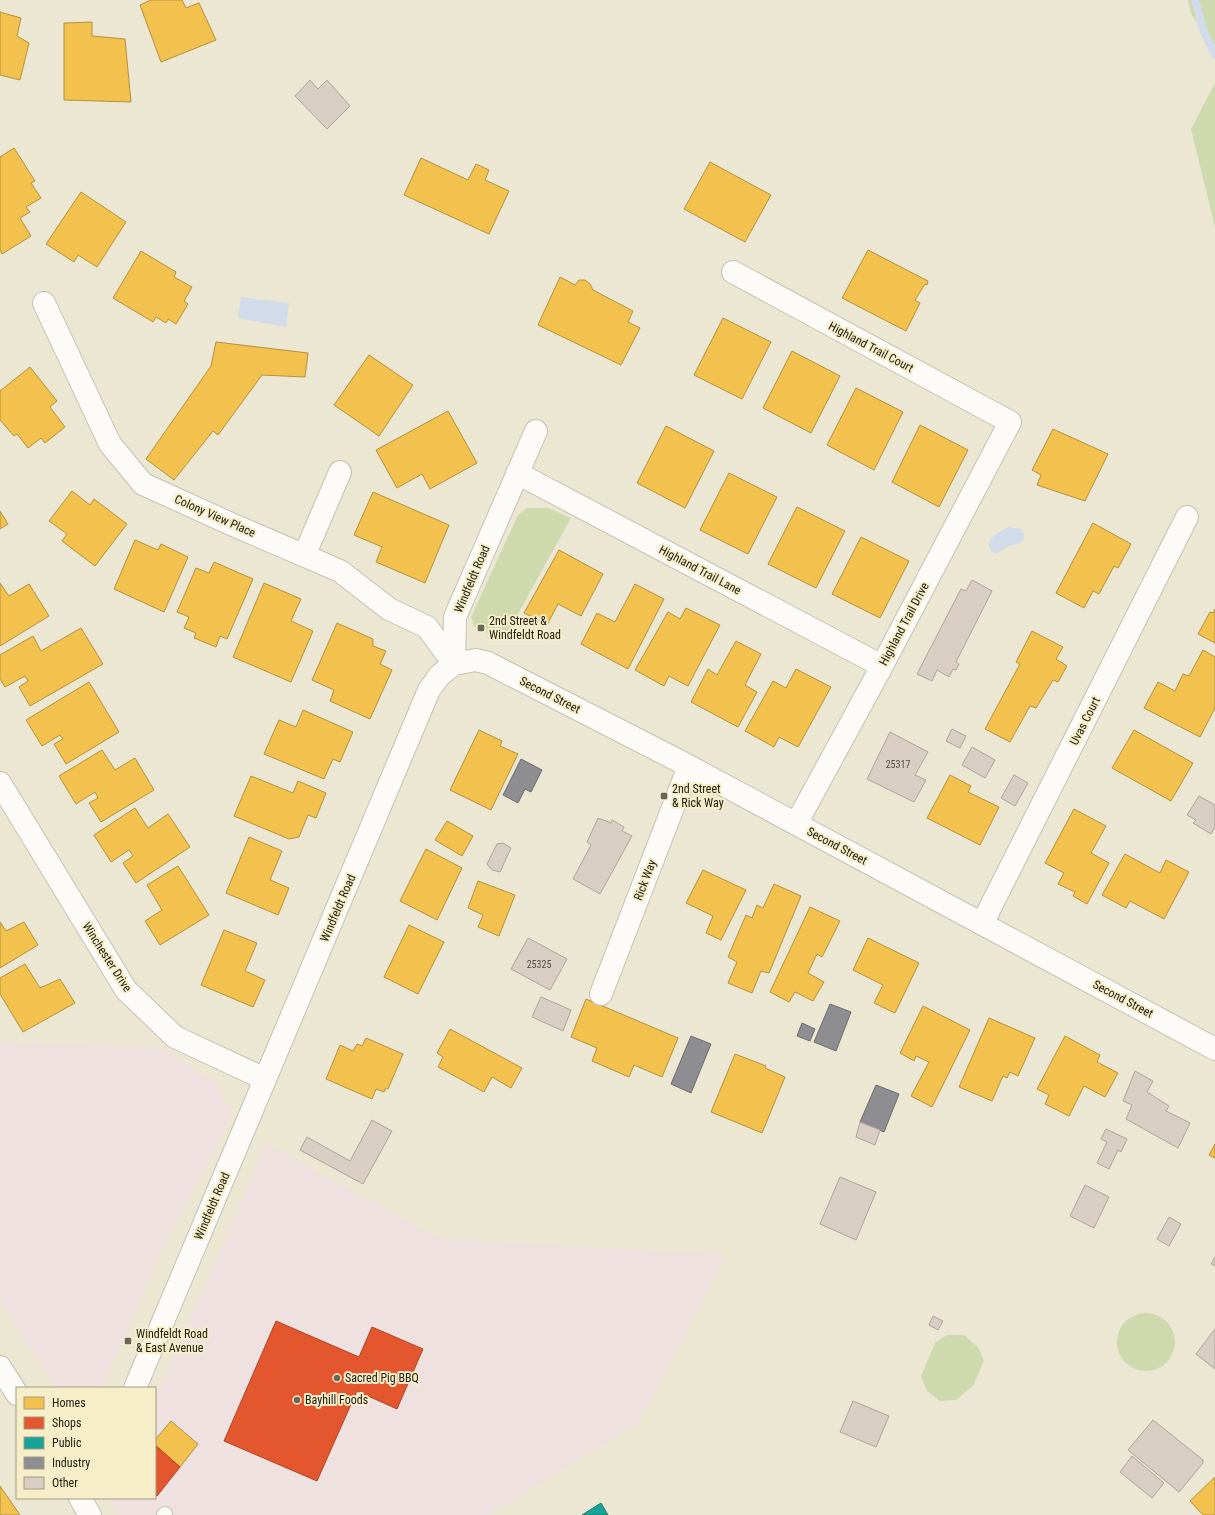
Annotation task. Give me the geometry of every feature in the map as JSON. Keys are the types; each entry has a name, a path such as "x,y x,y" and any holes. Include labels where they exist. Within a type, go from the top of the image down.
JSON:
{"street":[{"name":"Highland Trail Court","path":"733,272 1010,422"},
{"name":"Colony View Place","path":"44,303 110,444 143,484 340,571 389,609 427,627 454,664"},
{"name":"Highland Trail Drive","path":"796,824 882,666 1010,422"},
{"name":"Windfeldt Road","path":"135,1387 429,690 440,675 454,664 455,617 536,431"},
{"path":"304,556 340,472"},
{"name":"Highland Trail Lane","path":"517,473 882,666"},
{"name":"Uvas Court","path":"982,924 1187,517"},
{"name":"Second Street","path":"454,664 476,660 488,663 689,766 1215,1049"},
{"name":"Rick Way","path":"601,994 689,766"},
{"name":"Winchester Drive","path":"0,783 126,990 175,1037 265,1079"},
{"path":"0,1367 16,1392"},
{"path":"81,1499 90,1515"}],"shaded area":[{"path":"0,1042 164,1049 216,1084 232,1114 158,1259 102,1387 55,1387 0,1300"},
{"path":"267,1144 439,1239 726,1255 638,1423 489,1515 120,1515 112,1499 156,1499 156,1397"}],"green space":[{"path":"1188,0 1215,0 1215,45 1191,14"},
{"path":"1215,83 1215,227 1191,129"},
{"path":"527,508 548,508 571,518 503,641 474,626 471,617 518,515"},
{"path":"1140,1313 1152,1313 1167,1321 1175,1336 1175,1348 1167,1363 1152,1371 1140,1371 1125,1363 1117,1348 1117,1336 1125,1321"},
{"path":"947,1335 964,1335 978,1347 984,1361 973,1386 956,1400 940,1401 927,1391 921,1376 935,1343"}],"water":[{"path":"241,297 289,303 286,327 238,318"},
{"path":"1009,527 1021,529 1024,540 994,553 989,547 991,539 996,534"}],"building: Homes":[{"path":"151,0 182,0 186,8 199,3 216,40 161,62 140,5"},
{"path":"0,12 21,18 17,36 29,43 20,80 0,75"},
{"path":"92,22 92,36 125,39 131,102 64,100 64,23"},
{"path":"14,148 35,181 31,183 41,198 26,207 30,212 20,218 31,236 2,254 0,250 0,157"},
{"path":"421,158 468,180 476,164 489,170 485,180 509,191 489,234 404,195"},
{"path":"710,162 771,195 745,242 684,209"},
{"path":"81,192 126,222 97,267 78,255 74,262 46,244"},
{"path":"868,250 928,281 927,285 925,284 915,300 920,303 906,331 842,298"},
{"path":"141,251 176,272 174,277 192,287 184,301 188,304 176,324 168,319 166,323 156,317 153,322 113,298"},
{"path":"560,277 575,285 579,280 585,280 590,284 593,290 633,311 628,322 640,328 621,365 538,325"},
{"path":"723,318 771,342 742,399 694,375"},
{"path":"216,342 308,353 305,377 262,375 218,435 213,431 174,480 146,459 211,366"},
{"path":"792,351 840,376 811,433 763,408"},
{"path":"369,355 413,385 379,436 334,405"},
{"path":"30,367 57,401 50,407 65,427 45,443 41,438 28,448 17,434 14,436 0,420 0,391"},
{"path":"856,388 903,412 874,470 827,445"},
{"path":"448,411 477,463 430,489 422,474 397,488 376,450"},
{"path":"920,425 968,450 939,507 892,482"},
{"path":"666,426 714,451 685,508 637,483"},
{"path":"1053,429 1108,454 1085,501 1037,485 1041,475 1032,470"},
{"path":"729,473 777,497 748,554 700,530"},
{"path":"72,491 90,505 94,499 127,524 95,566 62,541 67,534 49,521"},
{"path":"373,492 449,525 425,583 376,562 382,547 354,535"},
{"path":"797,507 845,531 816,588 768,564"},
{"path":"0,511 8,524 0,529"},
{"path":"1093,523 1131,544 1118,568 1114,566 1099,594 1093,591 1084,608 1056,593"},
{"path":"861,537 909,561 880,618 832,594"},
{"path":"135,540 158,550 161,544 188,557 164,612 114,589"},
{"path":"559,550 603,574 581,616 558,604 547,625 524,613"},
{"path":"214,562 253,579 227,639 220,636 216,647 194,638 196,633 184,628 189,617 177,612 196,568 209,573"},
{"path":"0,583 9,596 29,584 49,616 0,646"},
{"path":"264,583 301,599 291,621 313,631 291,682 233,657"},
{"path":"635,584 664,599 628,669 581,644 597,613 615,622"},
{"path":"686,608 720,625 688,686 669,676 664,686 635,670 668,612 680,619"},
{"path":"1215,609 1215,643 1198,634 1210,612 1213,613"},
{"path":"337,623 373,639 373,646 386,651 380,664 392,670 370,719 330,701 334,690 312,680"},
{"path":"81,628 103,664 30,706 19,687 28,681 25,676 5,687 0,679 0,655 33,636 41,651"},
{"path":"1032,631 1063,647 1056,659 1067,666 1058,682 1053,680 1036,708 1030,706 1010,742 985,729 1020,664 1016,662"},
{"path":"736,641 761,654 745,685 757,692 738,727 691,702 708,669 717,675"},
{"path":"1203,650 1215,657 1215,708 1200,737 1144,708 1158,682 1175,691 1183,674 1189,676"},
{"path":"796,669 831,687 798,747 779,737 774,747 745,731 773,681 786,688"},
{"path":"89,682 119,732 66,764 54,744 63,739 60,735 42,746 26,720"},
{"path":"303,710 353,732 340,762 333,759 324,779 264,754 279,720 296,727"},
{"path":"479,730 502,741 500,746 518,754 491,810 450,790"},
{"path":"1134,730 1193,763 1171,801 1112,768"},
{"path":"102,750 115,770 135,758 154,790 101,822 89,803 98,798 95,792 76,804 59,776"},
{"path":"950,775 971,786 968,792 999,807 980,845 927,818"},
{"path":"251,776 293,793 298,781 326,793 316,818 308,815 299,837 289,839 234,816"},
{"path":"135,808 148,828 168,814 190,847 136,883 123,863 133,856 129,850 111,862 94,835"},
{"path":"1074,809 1106,826 1091,853 1109,863 1087,904 1073,896 1075,892 1058,884 1064,873 1045,863"},
{"path":"447,821 473,836 462,856 435,840"},
{"path":"249,837 282,851 270,880 289,888 278,915 226,893"},
{"path":"426,849 462,868 437,920 400,901"},
{"path":"1125,854 1160,873 1166,860 1189,872 1164,919 1130,901 1126,908 1102,895"},
{"path":"178,866 209,915 160,945 145,921 162,910 147,885"},
{"path":"703,870 746,890 721,940 706,933 713,916 686,903"},
{"path":"478,881 515,895 499,936 478,927 483,915 468,908"},
{"path":"774,884 801,896 769,973 761,971 752,993 728,983 737,962 728,957 746,915 752,918 757,905 763,908"},
{"path":"810,907 840,921 822,957 817,954 808,973 824,982 813,1001 795,992 789,1002 770,992"},
{"path":"0,922 6,931 24,922 38,945 0,968"},
{"path":"409,925 444,942 418,994 384,977"},
{"path":"224,930 257,943 245,971 265,980 253,1007 201,985"},
{"path":"868,938 919,963 895,1013 874,1003 883,985 853,970"},
{"path":"25,964 40,988 60,979 75,1003 23,1032 0,994 0,978"},
{"path":"586,999 678,1038 662,1077 634,1065 629,1077 592,1061 597,1048 571,1037"},
{"path":"923,1006 970,1030 932,1107 911,1096 929,1062 916,1056 914,1061 900,1053"},
{"path":"989,1018 1035,1038 1018,1076 1010,1072 1007,1078 1003,1076 992,1101 959,1087"},
{"path":"450,1029 522,1068 511,1088 492,1077 484,1092 438,1067 443,1057 437,1053"},
{"path":"1065,1036 1100,1055 1097,1062 1118,1073 1105,1097 1084,1086 1069,1116 1045,1104 1049,1095 1037,1089"},
{"path":"366,1038 403,1054 388,1089 386,1088 384,1092 376,1089 372,1099 326,1079 340,1045 353,1051 357,1044 362,1046"},
{"path":"735,1054 766,1066 765,1068 785,1077 762,1133 711,1112"},
{"path":"1215,1144 1215,1158 1209,1155"},
{"path":"171,1421 198,1444 180,1467 156,1446 156,1439"},
{"path":"1215,1477 1215,1515 1203,1515 1190,1501"},
{"path":"0,1486 20,1515 0,1515"}],"building: Shops":[{"name":"Bayhill Foods","path":"276,1321 359,1357 372,1327 423,1349 397,1409 357,1391 317,1481 224,1441"},
{"path":"156,1446 180,1467 157,1496 156,1495"}],"building: Public":[{"path":"601,1503 608,1515 582,1515"}],"building: Industry":[{"path":"521,759 542,770 531,792 525,789 518,803 503,795"},
{"path":"830,1004 851,1012 836,1051 814,1042"},
{"path":"802,1023 815,1029 810,1041 797,1036"},
{"path":"691,1036 711,1044 691,1093 671,1084"},
{"path":"876,1085 899,1094 884,1132 860,1122"}],"building: Other":[{"path":"310,80 318,89 327,80 350,106 327,129 295,96"},
{"path":"972,580 992,591 956,662 959,664 956,670 953,669 949,677 937,670 932,681 917,674 961,589 966,591"},
{"path":"952,729 966,736 960,748 946,741"},
{"path":"890,732 928,752 915,775 926,780 914,802 867,779"},
{"path":"972,747 995,760 985,778 962,765"},
{"path":"1014,775 1028,783 1015,806 1001,798"},
{"path":"1199,796 1215,805 1215,827 1211,834 1193,823 1196,820 1187,815"},
{"path":"598,818 611,823 612,820 624,827 622,831 632,836 600,894 573,879 591,845 587,842"},
{"path":"503,843 511,848 500,872 492,870 487,864 497,844"},
{"path":"528,938 567,959 550,990 511,969"},
{"path":"541,997 571,1010 563,1031 532,1017"},
{"path":"1135,1071 1153,1081 1147,1092 1169,1106 1166,1111 1190,1123 1178,1148 1126,1119 1132,1105 1123,1101"},
{"path":"372,1120 392,1131 363,1184 300,1150 307,1137 350,1161"},
{"path":"860,1122 880,1130 875,1145 856,1137"},
{"path":"1106,1129 1127,1139 1121,1152 1118,1150 1109,1169 1097,1163 1107,1142 1101,1139"},
{"path":"840,1177 876,1192 856,1240 820,1224"},
{"path":"1085,1185 1109,1197 1094,1228 1070,1216"},
{"path":"1169,1217 1181,1224 1169,1246 1157,1239"},
{"path":"1215,1257 1215,1266 1211,1264"},
{"path":"933,1316 943,1321 938,1330 929,1325"},
{"path":"1215,1329 1215,1369 1196,1354"},
{"path":"853,1401 889,1416 876,1447 840,1432"},
{"path":"1153,1420 1203,1460 1203,1463 1179,1492 1128,1450"},
{"path":"1132,1456 1164,1483 1152,1498 1120,1472"}],"waterway":[{"path":"1195,0 1204,32 1215,55"}],"place":[{"name":"2nd Street & Windfeldt Road","path":"481,628"},
{"name":"2nd Street & Rick Way","path":"664,796"},
{"name":"Windfeldt Road & East Avenue","path":"128,1341"},
{"name":"Sacred Pig BBQ","path":"337,1378"},
{"name":"Bayhill Foods","path":"297,1400"}]}
